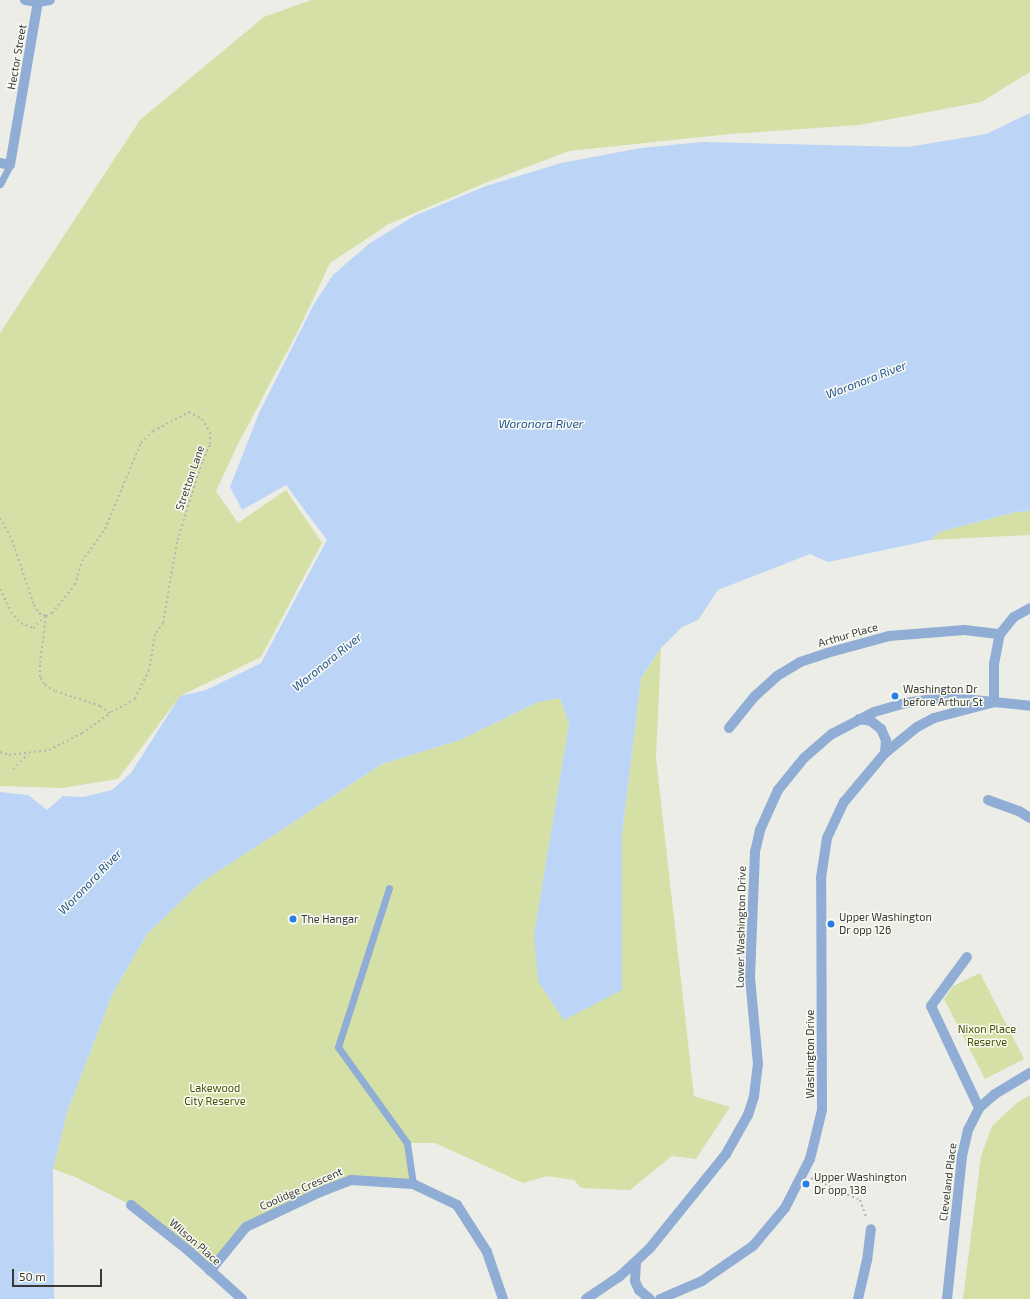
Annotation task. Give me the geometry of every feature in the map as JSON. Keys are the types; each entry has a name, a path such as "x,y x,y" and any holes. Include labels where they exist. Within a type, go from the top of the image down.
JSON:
{"street":[{"path":"25,0 38,2 50,0"},
{"name":"Hector Street","path":"5,164 38,2"},
{"path":"994,702 994,664 1000,634 1014,617 1030,608"},
{"name":"Arthur Place","path":"729,728 754,698 777,676 800,662 889,636 965,630 1000,634"},
{"name":"Lower Washington Drive","path":"586,1299 612,1283 636,1262 726,1154 741,1131 754,1096 758,1064 750,977 755,852 769,806 791,772 804,758 832,734 859,719 888,707 923,700 954,698 994,702"},
{"name":"Washington Drive","path":"660,1299 702,1282 752,1246 785,1208 804,1175 817,1136 822,1110 820,916 823,856 835,819 844,802 885,753 917,727 934,718 994,702 1030,706"},
{"path":"859,719 871,721 881,729 886,740 885,753"},
{"path":"988,800 1018,811 1030,818"},
{"path":"967,957 931,1006 979,1108"},
{"name":"Cleveland Place","path":"947,1299 962,1156 968,1130 979,1108 995,1094 1030,1073"},
{"name":"Coolidge Crescent","path":"210,1271 246,1227 320,1192 351,1180 413,1184 457,1205 487,1252 503,1299"},
{"name":"Wilson Place","path":"131,1205 190,1252 242,1299"},
{"path":"858,1299 867,1261 871,1229"},
{"path":"636,1262 635,1281 639,1290 650,1299"}],"lane":[{"name":"Hector Street","path":"0,184 5,164"},
{"path":"389,888 338,1047 407,1143 413,1184"}],"path":[{"name":"Stretton Lane","path":"46,616 52,613 75,585 82,561 105,529 141,443 153,431 189,412 202,419 210,432 210,444 202,462 177,542 163,623 156,634 149,670 135,699 110,713"},
{"path":"0,518 12,540 34,605 39,613 46,616"},
{"path":"0,589 11,612 21,623 33,628 46,616"},
{"path":"0,752 9,755 29,754 49,750 65,742 110,713 100,706 56,691 44,684 40,677 40,663 46,616"},
{"path":"13,769 29,754"},
{"path":"804,1175 860,1200 871,1229"}],"green space":[{"path":"311,0 1030,0 1030,72 981,102 859,125 730,134 569,151 485,183 389,224 330,263 299,329 239,442 216,491 238,523 286,490 322,543 261,657 180,696 118,779 62,788 0,786 0,333 140,120 264,17"},
{"path":"1030,511 1030,535 931,540 939,532 1016,512"},
{"name":"Lakewood City Reserve","path":"661,648 656,758 694,1096 730,1107 696,1159 672,1156 630,1190 581,1188 574,1180 547,1176 523,1183 435,1143 407,1143 413,1184 351,1180 246,1227 210,1271 131,1205 75,1177 53,1169 67,1112 113,993 147,934 199,884 382,764 460,740 538,702 560,698 569,724 534,935 622,990 622,835 641,678"},
{"name":"Nixon Place Reserve","path":"980,973 1024,1059 985,1079 944,999 953,986"},
{"path":"1030,1095 1030,1299 963,1299 981,1156 992,1126 1018,1102"}],"water":[{"name":"Woronora River","path":"1030,113 1030,511 1016,512 939,532 931,540 828,562 810,554 718,590 698,620 682,627 661,648 641,678 622,835 622,990 564,1020 538,981 534,935 569,724 560,698 538,702 460,740 382,764 199,884 147,934 113,993 67,1112 53,1169 54,1299 0,1299 0,792 28,795 47,810 63,796 83,797 112,790 131,773 180,696 206,690 261,663 327,540 286,485 242,510 230,487 259,413 314,304 333,275 370,243 414,216 486,186 561,163 641,148 702,142 908,147 986,134"}],"place":[{"name":"Washington Dr before Arthur St","path":"895,696"},
{"name":"The Hangar","path":"293,919"},
{"name":"Upper Washington Dr opp 126","path":"831,924"},
{"name":"Upper Washington Dr opp 138","path":"806,1184"}]}
